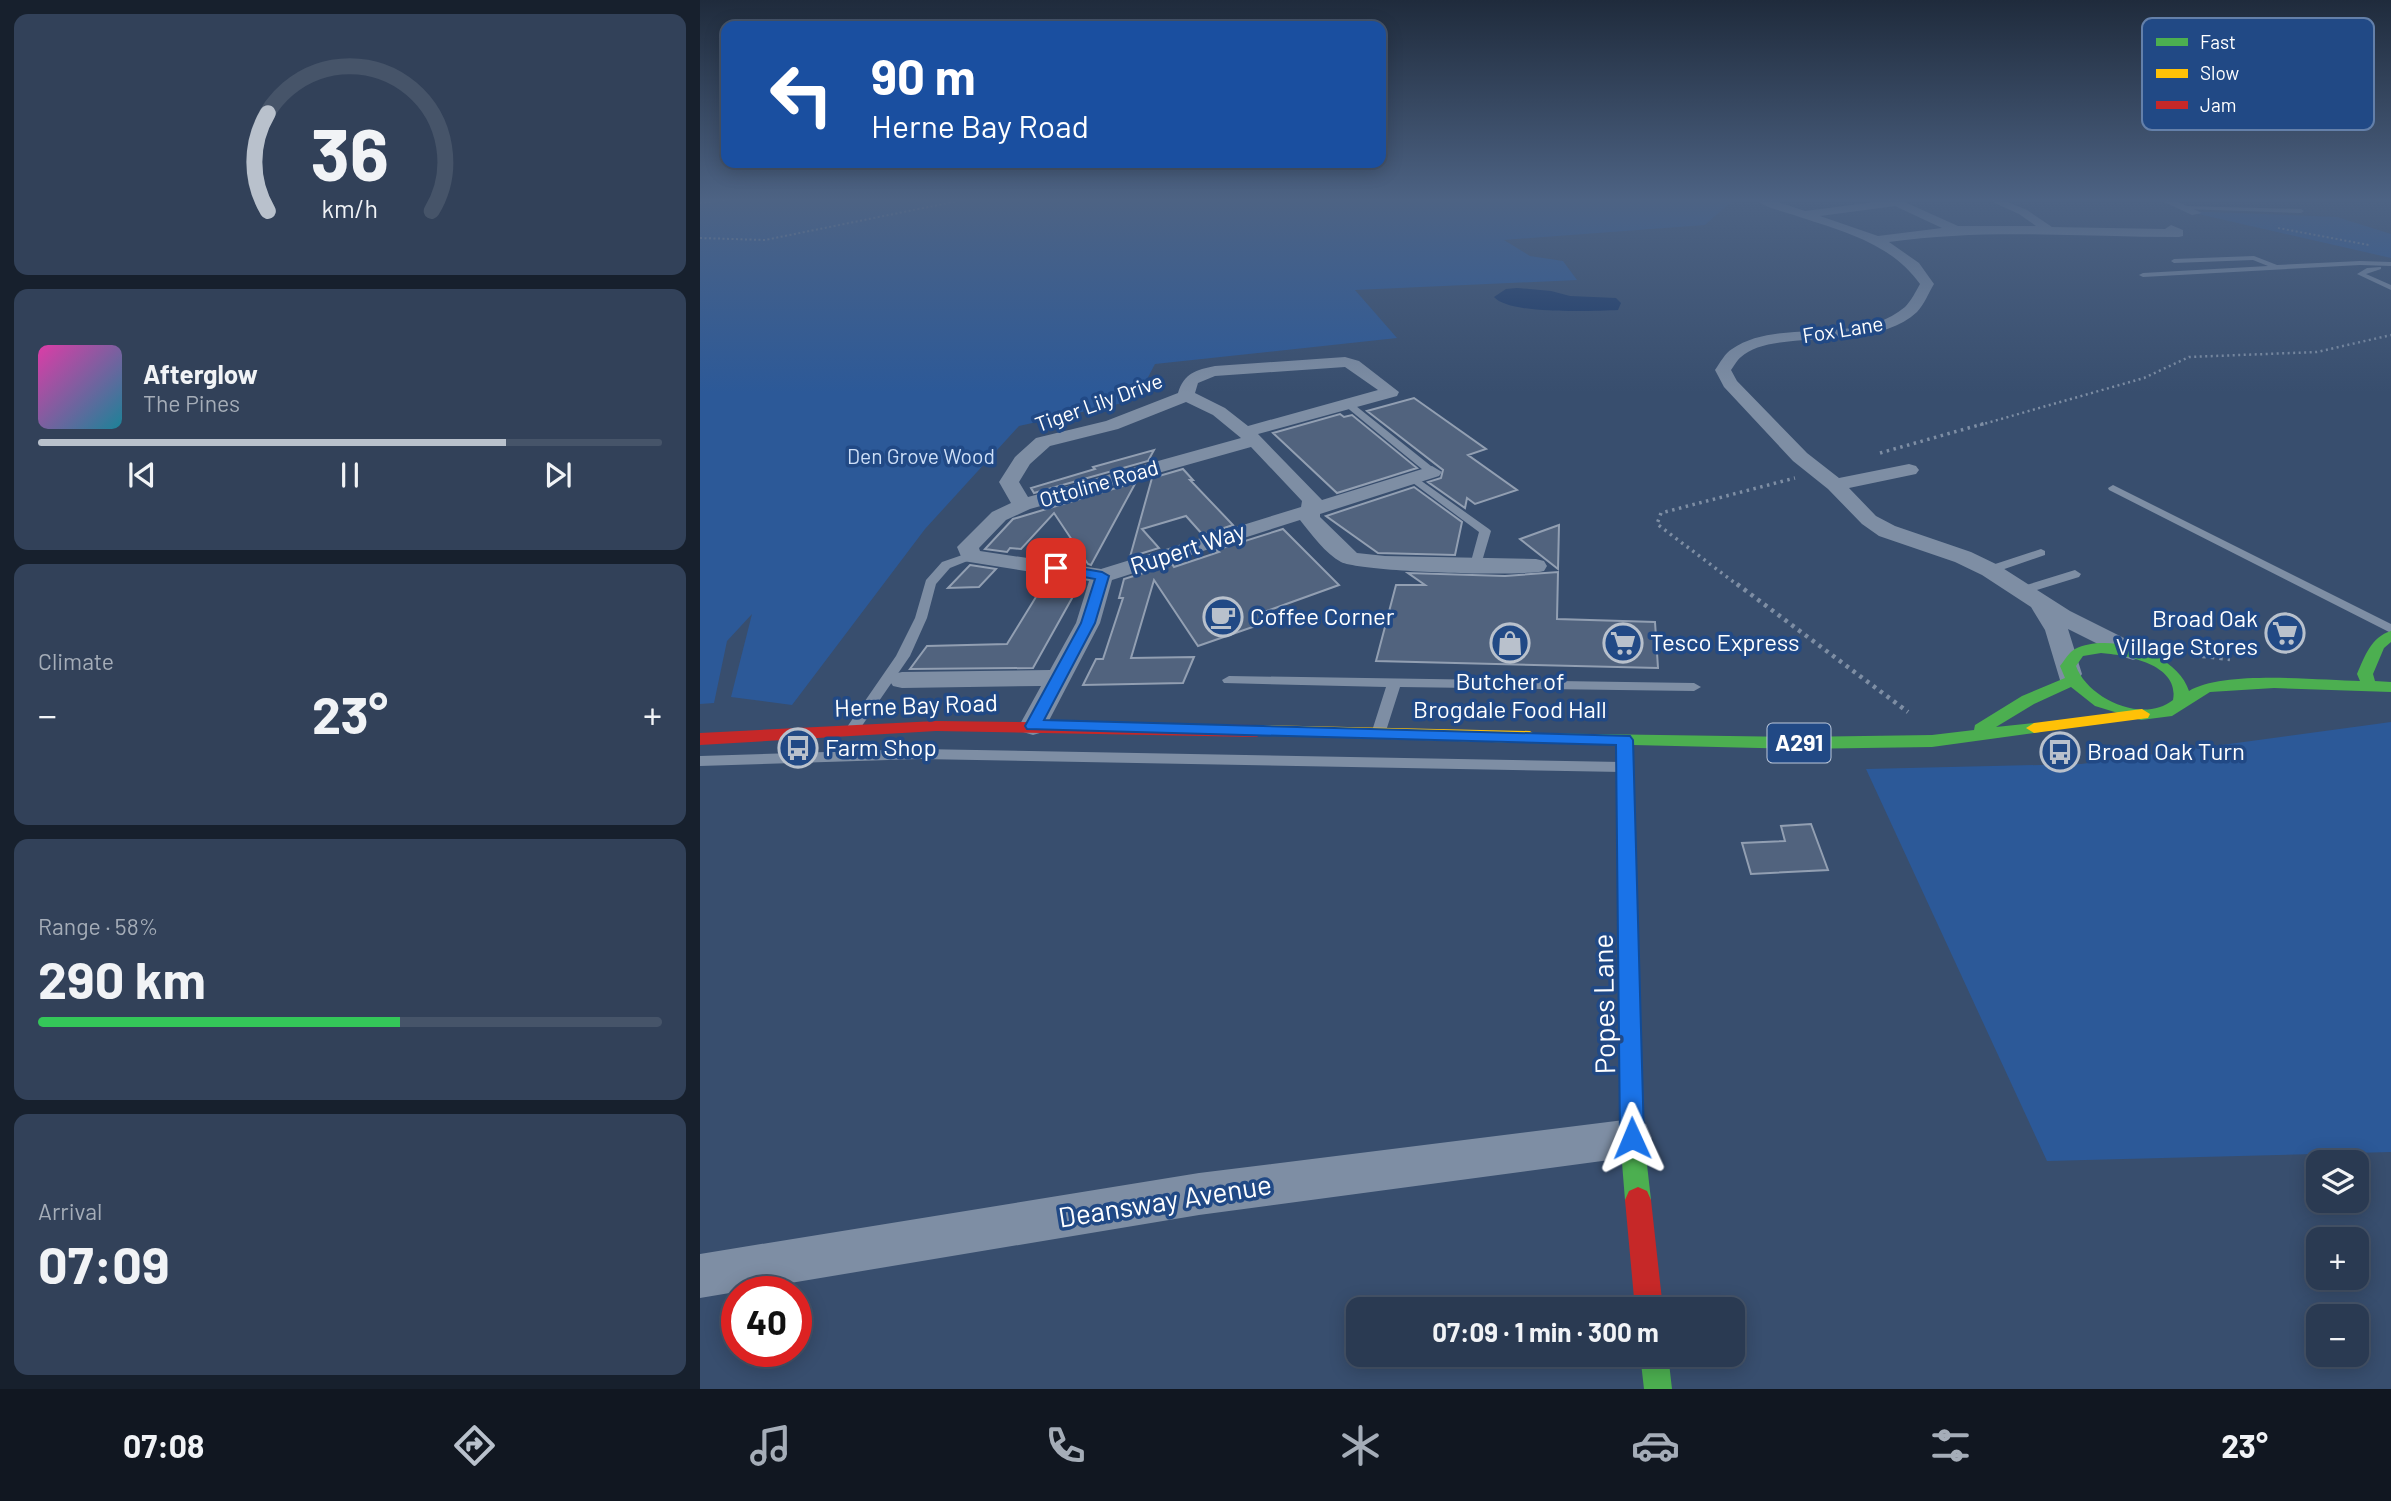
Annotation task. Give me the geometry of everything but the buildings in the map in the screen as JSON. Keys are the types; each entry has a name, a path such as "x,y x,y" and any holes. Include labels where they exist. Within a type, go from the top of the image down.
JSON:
{"main road":[{"path":"2369,686 2365,674 2377,646 2391,635"},
{"path":"2141,714 2101,703 2081,690 2071,678 2068,666 2071,659 2088,649 2115,649 2140,655 2189,660"},
{"path":"2140,655 2172,674 2180,685 2183,695 2179,704 2170,710"},
{"path":"2210,670 2274,683"},
{"name":"Herne Bay Road","path":"1973,734 2028,700 2071,678"},
{"path":"2170,710 2206,687 2274,683 2391,687"},
{"name":"Herne Bay Road","path":"700,739 936,726 1033,726 1796,743 1932,741 2170,710"},
{"name":"Popes Lane","path":"1625,740 1632,1138 1648,1297"},
{"path":"1655,1367 1658,1389"}],"street":[{"name":"Fox Lane","path":"1911,264 1920,270 1927,284 1924,295 1896,321 1879,327 1794,342 1751,340 1726,358 1723,370 1730,383 1817,472 1835,485 1869,520 1887,531 1964,557 1990,570 2082,628 2140,655"},
{"path":"1879,327 1895,333"},
{"name":"Tiger Lily Drive","path":"1023,505 1009,482 1022,461 1043,442 1112,425 1147,408 1186,396 1190,381 1200,374 1215,370 1345,362 1353,364 1391,392"},
{"name":"Ottoline Road","path":"971,556 968,547 981,531 999,516 1023,505 1391,392"},
{"path":"1186,396 1202,399 1248,436 1312,500 1309,518 1343,554 1352,559 1385,563 1536,566"},
{"path":"1835,485 1909,470"},
{"name":"Rupert Way","path":"1033,726 1088,623 1102,576 1423,475"},
{"path":"971,556 1102,576"},
{"path":"2033,597 2057,630 2071,678"},
{"path":"902,681 1060,678"},
{"name":"Deansway Avenue","path":"700,1276 1199,1194 1632,1138"}],"lane":[{"path":"2269,264 2279,268"},
{"path":"2144,275 2335,264"},
{"path":"2391,266 2369,269 2361,274 2391,288"},
{"path":"1348,404 1485,531 1476,565"},
{"path":"2113,488 2391,629"},
{"path":"1990,570 2041,553"},
{"path":"852,731 903,656 920,618 930,583 946,565 971,556"},
{"path":"2033,597 2075,574"},
{"path":"1229,680 1694,687"},
{"path":"1378,734 1394,682"},
{"path":"920,754 936,726"},
{"path":"700,761 920,754 1625,767"}],"path":[{"path":"1879,453 2144,378 2189,357 2317,352 2391,335"},
{"path":"1817,472 1661,513 1657,524 1909,713 1932,741"},
{"path":"2189,660 2241,660"}],"green space":[{"name":"Den Grove Wood","path":"700,264 1565,264 1577,280 1355,290 1397,338 1155,364 1136,400 1019,426 925,529 792,705 731,697 752,614 727,641 714,703 700,704"},
{"path":"2391,722 2391,1152 2306,1150 2306,1154 2047,1161 1866,769 2081,764"}],"shaded area":[{"path":"1506,289 1551,291 1570,296 1616,298 1621,303 1618,310 1553,311 1516,307 1494,297"}],"traffic: fast":[{"path":"2369,686 2365,674 2377,646 2391,635"},
{"path":"2101,648 2123,651 2158,662 2175,676 2182,694 2180,701 2166,712 2141,714 2114,708 2090,696 2076,684 2068,666 2078,653 2101,648"},
{"path":"1981,729 2028,700 2072,681"},
{"path":"2170,710 2206,687 2274,683 2391,687"},
{"path":"1530,737 1796,743 1932,741 2034,728"},
{"path":"1625,740 1632,1138 1638,1200"},
{"path":"1655,1367 1658,1389"}],"traffic: slow":[{"path":"2034,728 2142,714"},
{"path":"1257,731 1530,737"}],"traffic: jam":[{"path":"700,739 936,726 1257,731"},
{"path":"1638,1200 1648,1297"}],"place":[{"name":"Coffee Corner","path":"1223,617"},
{"name":"Broad Oak Village Stores","path":"2285,633"},
{"name":"Butcher of Brogdale Food Hall","path":"1510,643"},
{"name":"Tesco Express","path":"1623,643"},
{"name":"Farm Shop","path":"798,748"},
{"name":"Broad Oak Turn","path":"2060,752"}],"route":[{"path":"1056,568 1102,576 1088,623 1033,726 1625,740 1632,1138"}]}
